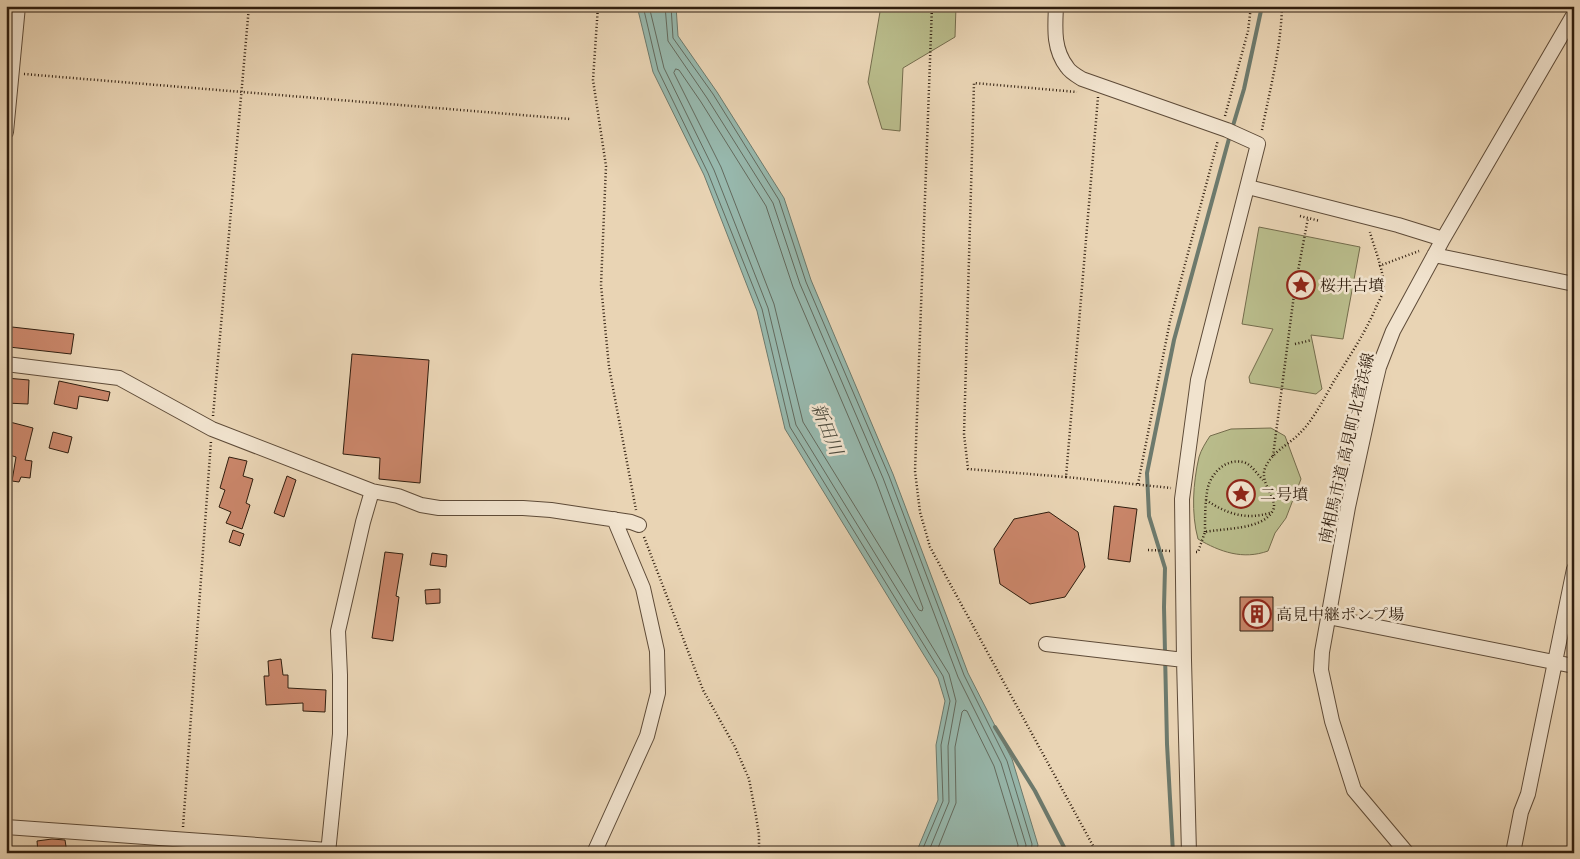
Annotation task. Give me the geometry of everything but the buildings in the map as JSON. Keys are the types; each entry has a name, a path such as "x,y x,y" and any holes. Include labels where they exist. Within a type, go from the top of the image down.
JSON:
{"street":[{"path":"6,132 18,6"},
{"path":"1056,6 1056,48 1067,68 1082,80 1228,131 1258,144 1198,380 1182,499 1178,551 1179,659 1189,853"},
{"name":"南相馬市道 高見町北萱浜線","path":"1407,853 1354,790 1332,721 1321,670 1322,652 1348,507 1379,367 1393,331 1443,239 1574,14"},
{"path":"1248,186 1443,239"},
{"path":"1434,256 1574,284"},
{"path":"6,364 119,378 212,429 372,491 398,496 421,505 438,508 524,508 614,519 639,525"},
{"path":"6,827 328,851 340,734 338,631 372,491"},
{"path":"594,853 646,736 658,692 657,651 642,588 614,519"},
{"path":"1513,853 1521,812 1528,794 1574,570"},
{"path":"1328,617 1574,666"},
{"path":"1046,644 1179,659"}],"path":[{"path":"182,839 212,429 249,6"},
{"path":"598,6 593,80 606,166 601,286 609,367 629,477 639,525 703,690 735,747 749,779 758,826 759,853"},
{"path":"932,6 915,471 920,512 930,547 1097,853"},
{"path":"1138,484 1170,321 1228,131 1248,31 1251,6"},
{"path":"1258,144 1278,52 1282,6"},
{"path":"12,73 570,119"},
{"path":"1099,86 1085,93 974,83 964,434 968,469 1066,476 1168,488"},
{"path":"1066,476 1099,86"},
{"path":"1273,457 1292,308 1308,218"},
{"path":"1263,480 1265,467 1278,451 1302,432 1320,406 1370,321 1383,291 1382,276 1370,232"},
{"path":"1379,266 1419,251"},
{"path":"1295,344 1312,340"},
{"path":"1148,550 1198,552 1205,532 1207,490 1214,476 1224,464 1235,461 1247,464 1263,480 1271,494 1274,506 1273,512 1261,522 1205,532"},
{"path":"1206,500 1221,510 1246,517 1260,516 1273,512"}],"green space":[{"path":"881,6 956,6 955,37 903,68 900,131 882,129 868,82"},
{"name":"桜井古墳","path":"1259,227 1360,247 1343,339 1311,335 1322,389 1316,394 1250,383 1249,377 1273,329 1242,324"},
{"path":"1271,428 1285,436 1301,479 1286,518 1275,533 1268,551 1259,554 1241,555 1223,551 1198,539 1194,519 1195,477 1199,457 1208,438 1231,429"}],"water":[{"name":"新田川","path":"637,6 676,6 678,36 717,92 784,198 811,280 893,474 968,673 1012,759 1038,845 1036,853 916,853 938,800 936,745 945,701 938,678 785,429 757,311 704,175 653,72"}],"waterway":[{"path":"1232,129 1244,89 1262,6"},
{"path":"1173,853 1167,744 1165,568 1149,516 1147,473 1174,340 1230,135"},
{"path":"995,727 1035,791 1067,853"}],"place":[{"name":"桜井古墳","path":"1301,285"},
{"name":"二号墳","path":"1241,494"},
{"name":"高見中継ポンプ場","path":"1257,614"}]}
